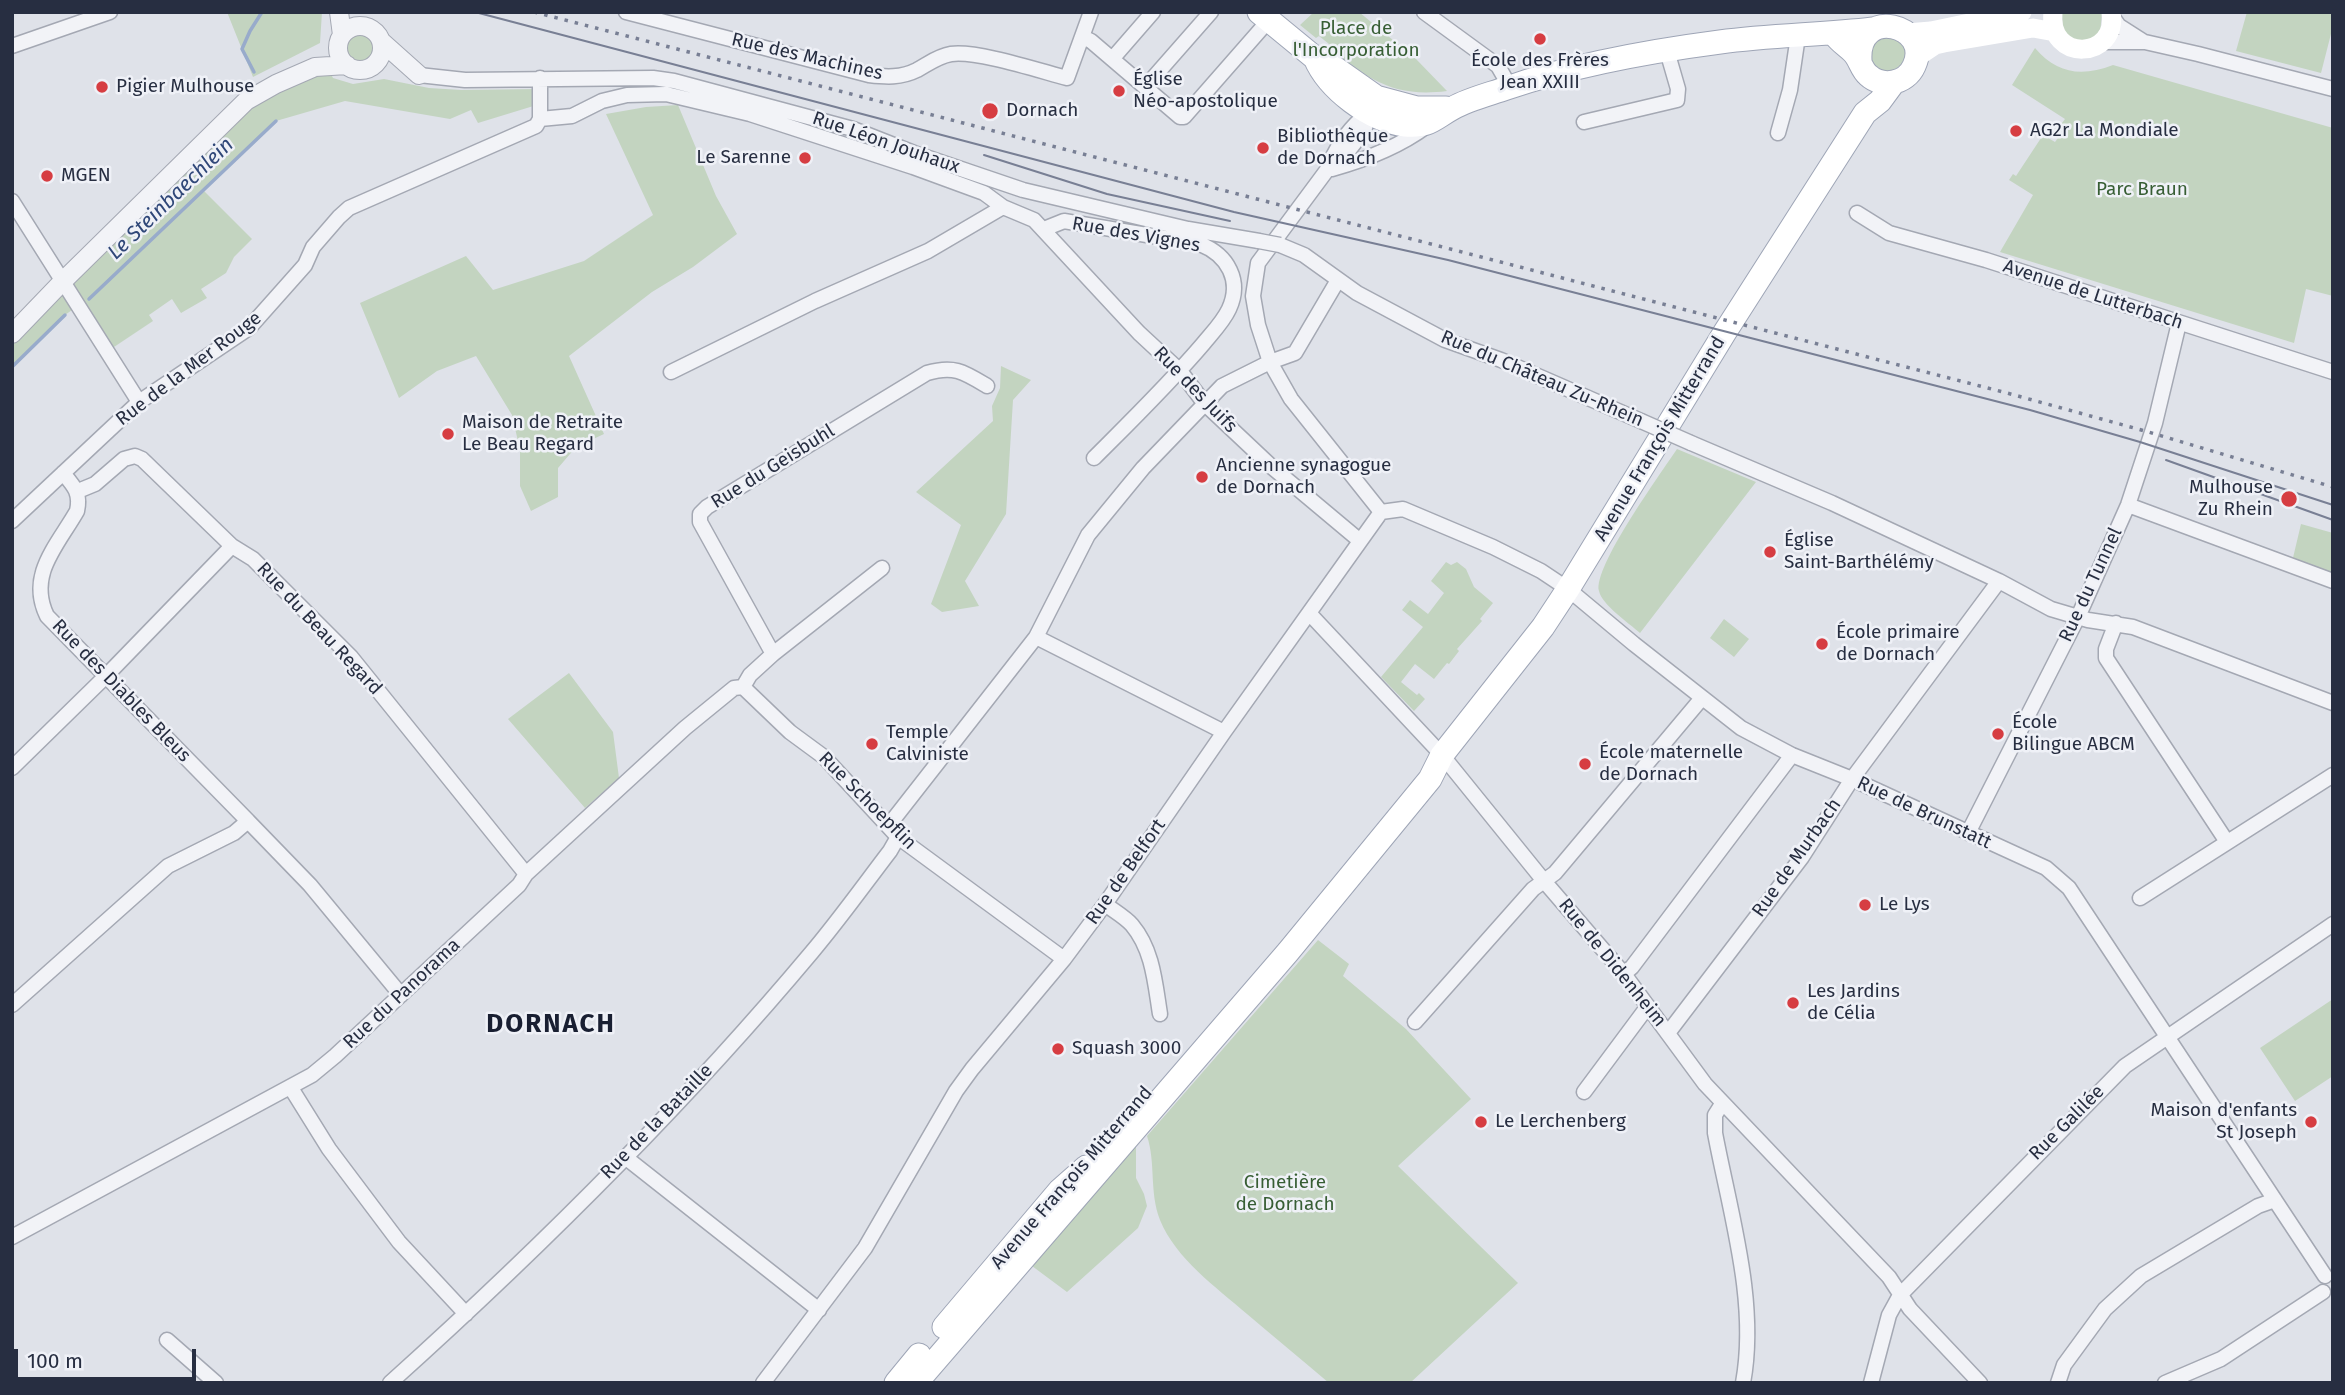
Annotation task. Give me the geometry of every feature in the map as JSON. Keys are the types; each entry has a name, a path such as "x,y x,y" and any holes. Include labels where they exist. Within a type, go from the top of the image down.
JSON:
{"main road":[{"path":"1907,33 2022,12"},
{"path":"2053,12 2055,32 2067,46 2086,50 2103,42 2109,34 2112,14"},
{"path":"1264,15 1314,58 1332,66 1386,121 1407,125 1432,123 1453,107"},
{"path":"1372,105 1453,107 1510,87 1616,60 1722,42 1834,34 1891,25 1907,33 1916,48 1917,57"},
{"path":"1834,34 1864,68 1885,83 1894,82 1909,73 1917,57 1935,45 2033,28 2055,32"},
{"path":"1864,68 1861,43 1873,29"},
{"name":"Avenue François Mitterrand","path":"1864,68 1865,113"},
{"name":"Avenue François Mitterrand","path":"916,1383 1289,952 1430,779 1442,755 1543,627 1865,113 1880,101 1894,82"},
{"name":"Avenue François Mitterrand","path":"896,1383 1060,1190 1102,1148 1277,942 1417,770 1442,755"}],"street":[{"path":"12,46 110,12"},
{"path":"339,12 339,54 347,65"},
{"name":"Rue des Machines","path":"626,12 869,75 887,77 908,74 942,56 961,53 1067,78 1083,37"},
{"path":"1091,12 1083,37 1113,58 1180,117 1184,117 1264,15"},
{"path":"1113,58 1153,12"},
{"path":"1146,86 1211,12"},
{"path":"1424,12 1498,66 1510,87"},
{"path":"2112,14 2119,26 2145,42"},
{"path":"315,67 356,19 373,30 381,41 419,75"},
{"path":"1778,133 1790,90 1798,36"},
{"path":"12,334 231,114 260,93 315,67 347,65 360,70 373,65 381,55 381,41"},
{"path":"2103,42 2145,42 2333,89"},
{"path":"1584,122 1677,100 1678,89 1667,51"},
{"name":"Rue Léon Jouhaux","path":"373,65 419,75 465,80 653,78 674,81 853,128 914,153 1023,190 1175,226 1280,245 1304,255 1338,280"},
{"path":"540,78 540,119"},
{"name":"Rue de la Mer Rouge","path":"12,522 139,402 249,328 305,265 313,247 349,208 523,134 536,126 540,119 572,116 602,101 627,94 672,95 750,114 913,167 984,192 1003,207"},
{"path":"1372,105 1363,131 1349,150 1327,170 1264,254 1255,274 1253,296 1270,362 1290,399 1381,512"},
{"path":"1327,170 1412,138 1432,123"},
{"path":"12,201 139,402"},
{"path":"671,372 815,301 928,251 1003,207"},
{"name":"Rue des Juifs","path":"1003,207 1034,220 1044,229 1139,333 1180,371 1205,404 1273,468 1359,540"},
{"name":"Avenue de Lutterbach","path":"1857,213 1889,233 1986,260 2333,372"},
{"name":"Rue des Vignes","path":"1044,229 1064,221 1200,244 1221,257 1234,282 1229,309 1224,319 1180,371 1094,458"},
{"path":"1270,362 1294,353 1338,280"},
{"name":"Rue du Château Zu-Rhein","path":"1338,280 1445,340 1500,360 1832,503 1999,581 2051,609 2078,617 2116,623 2151,634 2333,703"},
{"name":"Rue du Tunnel","path":"1968,833 2078,617 2128,505 2154,423 2179,323"},
{"name":"Rue de la Bataille","path":"390,1383 466,1314 625,1157 745,1030 814,950 890,851 893,831 1036,637 1088,535 1143,468 1222,386 1270,362"},
{"name":"Rue du Geisbuhl","path":"773,654 700,522 700,514 707,507 927,373 942,368 960,370 987,386"},
{"name":"Rue du Beau Regard","path":"78,491 95,484 124,459 135,456 142,459 232,546 253,559 351,657 526,874"},
{"path":"63,473 78,491"},
{"name":"Rue des Diables Bleus","path":"78,491 80,500 77,511 42,570 38,587 40,601 47,616 310,884 401,995"},
{"path":"2128,505 2333,581"},
{"name":"Rue de Brunstatt","path":"1381,512 1403,509 1493,547 1541,571 1568,589 1741,728 1792,755 1852,779 2046,868 2069,888 2274,1200 2329,1275"},
{"name":"Rue de Belfort","path":"763,1383 865,1248 964,1080 1064,959 1105,904 1381,512"},
{"path":"12,768 232,546"},
{"name":"Rue du Panorama","path":"12,1237 291,1088 335,1056 519,885 526,874 685,728 734,688 743,687 750,675 773,654 882,568"},
{"name":"Rue de Murbach","path":"1668,1033 1802,857 1852,779 1999,581"},
{"name":"Rue de Didenheim","path":"1309,612 1442,755 1624,974 1705,1084 1889,1277 1900,1295 1980,1383"},
{"path":"2116,623 2106,649 2106,658 2227,842"},
{"path":"1036,637 1224,732"},
{"name":"Rue Schoepflin","path":"743,687 790,732 824,757 893,831 1064,959"},
{"path":"1415,1021 1533,889 1555,873 1702,698"},
{"path":"1624,974 1792,755"},
{"path":"2140,898 2333,775"},
{"path":"12,1005 168,866 234,833 248,821"},
{"path":"1105,904 1130,923 1143,939 1151,959 1160,1014"},
{"name":"Rue Galilée","path":"1871,1383 1889,1315 1900,1295 2125,1066 2333,924"},
{"path":"1584,1092 1648,1006"},
{"path":"291,1088 329,1149 399,1242 466,1314"},
{"path":"1723,1104 1716,1115 1715,1133 1743,1279 1749,1341 1743,1383"},
{"path":"625,1157 819,1310"},
{"path":"2058,1383 2064,1365 2105,1309 2141,1276 2258,1206 2274,1200"},
{"path":"2165,1383 2221,1359 2328,1294 2321,1282 2329,1275"},
{"path":"167,1340 216,1383"}],"green space":[{"path":"227,12 322,12 320,43 253,77"},
{"name":"Place de l'Incorporation","path":"1314,12 1359,12 1416,59 1447,91 1411,92 1382,84 1369,77 1328,47 1329,44 1319,36 1316,38 1300,25"},
{"path":"2062,12 2102,12 2100,35 2081,44 2063,33"},
{"path":"2247,12 2333,12 2333,26 2321,73 2236,51"},
{"path":"359,33 370,37 374,48 370,59 359,63 348,59 344,48 348,37"},
{"path":"1896,36 1905,48 1901,65 1886,73 1872,68 1866,48 1875,37"},
{"name":"Parc Braun","path":"2035,48 2052,63 2071,71 2091,71 2113,65 2333,128 2333,296 2306,289 2294,343 2000,252 2033,195 2009,180 2013,174 2016,176 2043,135 2055,142 2061,134 2055,129 2065,119 2012,85"},
{"path":"327,66 333,78 353,84 384,79 429,88 540,89 540,104 478,123 471,110 450,119 345,101 276,121 203,190 252,239 234,257 226,273 201,289 207,298 181,313 172,299 149,315 153,321 108,351 79,305 65,315 12,367 12,334 231,114"},
{"path":"678,105 716,196 737,234 693,267 652,292 569,356 604,434 576,447 558,468 558,497 531,511 520,486 520,450 512,415 476,356 437,371 399,398 360,303 466,256 493,290 584,261 653,215 606,114"},
{"path":"1001,366 1031,380 1013,400 1006,514 965,581 979,606 942,612 931,604 961,525 916,492 993,421 992,406 1000,388"},
{"path":"1677,449 1756,482 1640,633 1605,602 1599,591 1600,579 1606,562 1630,520"},
{"path":"2301,524 2333,533 2333,576 2292,562"},
{"path":"1446,562 1451,565 1457,562 1466,569 1474,587 1493,603 1480,619 1482,621 1457,649 1459,651 1449,664 1447,663 1434,679 1415,664 1401,682 1425,699 1414,711 1381,677 1423,627 1402,610 1410,600 1428,614 1444,593 1431,581"},
{"path":"1724,619 1749,639 1734,657 1710,638"},
{"path":"569,673 613,732 619,778 585,808 508,719"},
{"name":"Cimetière de Dornach","path":"1318,940 1349,964 1343,976 1406,1029 1471,1099 1398,1166 1518,1283 1410,1383 1329,1383 1186,1260 1167,1234 1157,1209 1147,1136"},
{"path":"2333,999 2333,1076 2295,1101 2260,1048"},
{"path":"1136,1146 1136,1178 1147,1206 1138,1228 1067,1292 1032,1266"}],"waterway":[{"name":"Le Steinbaechlein","path":"254,72 242,49 262,12"},
{"name":"Le Steinbaechlein","path":"89,299 276,121"},
{"name":"Le Steinbaechlein","path":"12,367 65,315"}],"tram line":[{"path":"475,12 1234,212 1448,260 2030,410 2140,442 2333,505"},
{"path":"984,155 1107,194 1230,221"},
{"path":"2166,460 2333,520"}],"railway":[{"path":"534,12 2007,393 2333,487"}],"place":[{"name":"École des Frères Jean XXIII","path":"1540,39"},
{"name":"Pigier Mulhouse","path":"102,87"},
{"name":"Église Néo-apostolique","path":"1119,91"},
{"name":"Dornach","path":"990,111"},
{"name":"AG2r La Mondiale","path":"2016,131"},
{"name":"Bibliothèque de Dornach","path":"1263,148"},
{"name":"Le Sarenne","path":"805,158"},
{"name":"MGEN","path":"47,176"},
{"name":"Maison de Retraite Le Beau Regard","path":"448,434"},
{"name":"Ancienne synagogue de Dornach","path":"1202,477"},
{"name":"Mulhouse Zu Rhein","path":"2289,499"},
{"name":"Église Saint-Barthélémy","path":"1770,552"},
{"name":"École primaire de Dornach","path":"1822,644"},
{"name":"École Bilingue ABCM","path":"1998,734"},
{"name":"Temple Calviniste","path":"872,744"},
{"name":"École maternelle de Dornach","path":"1585,764"},
{"name":"Le Lys","path":"1865,905"},
{"name":"Les Jardins de Célia","path":"1793,1003"},
{"name":"Squash 3000","path":"1058,1049"},
{"name":"Le Lerchenberg","path":"1481,1122"},
{"name":"Maison d'enfants St Joseph","path":"2311,1122"}],"district":[{"name":"DORNACH","path":"551,1025"}]}
